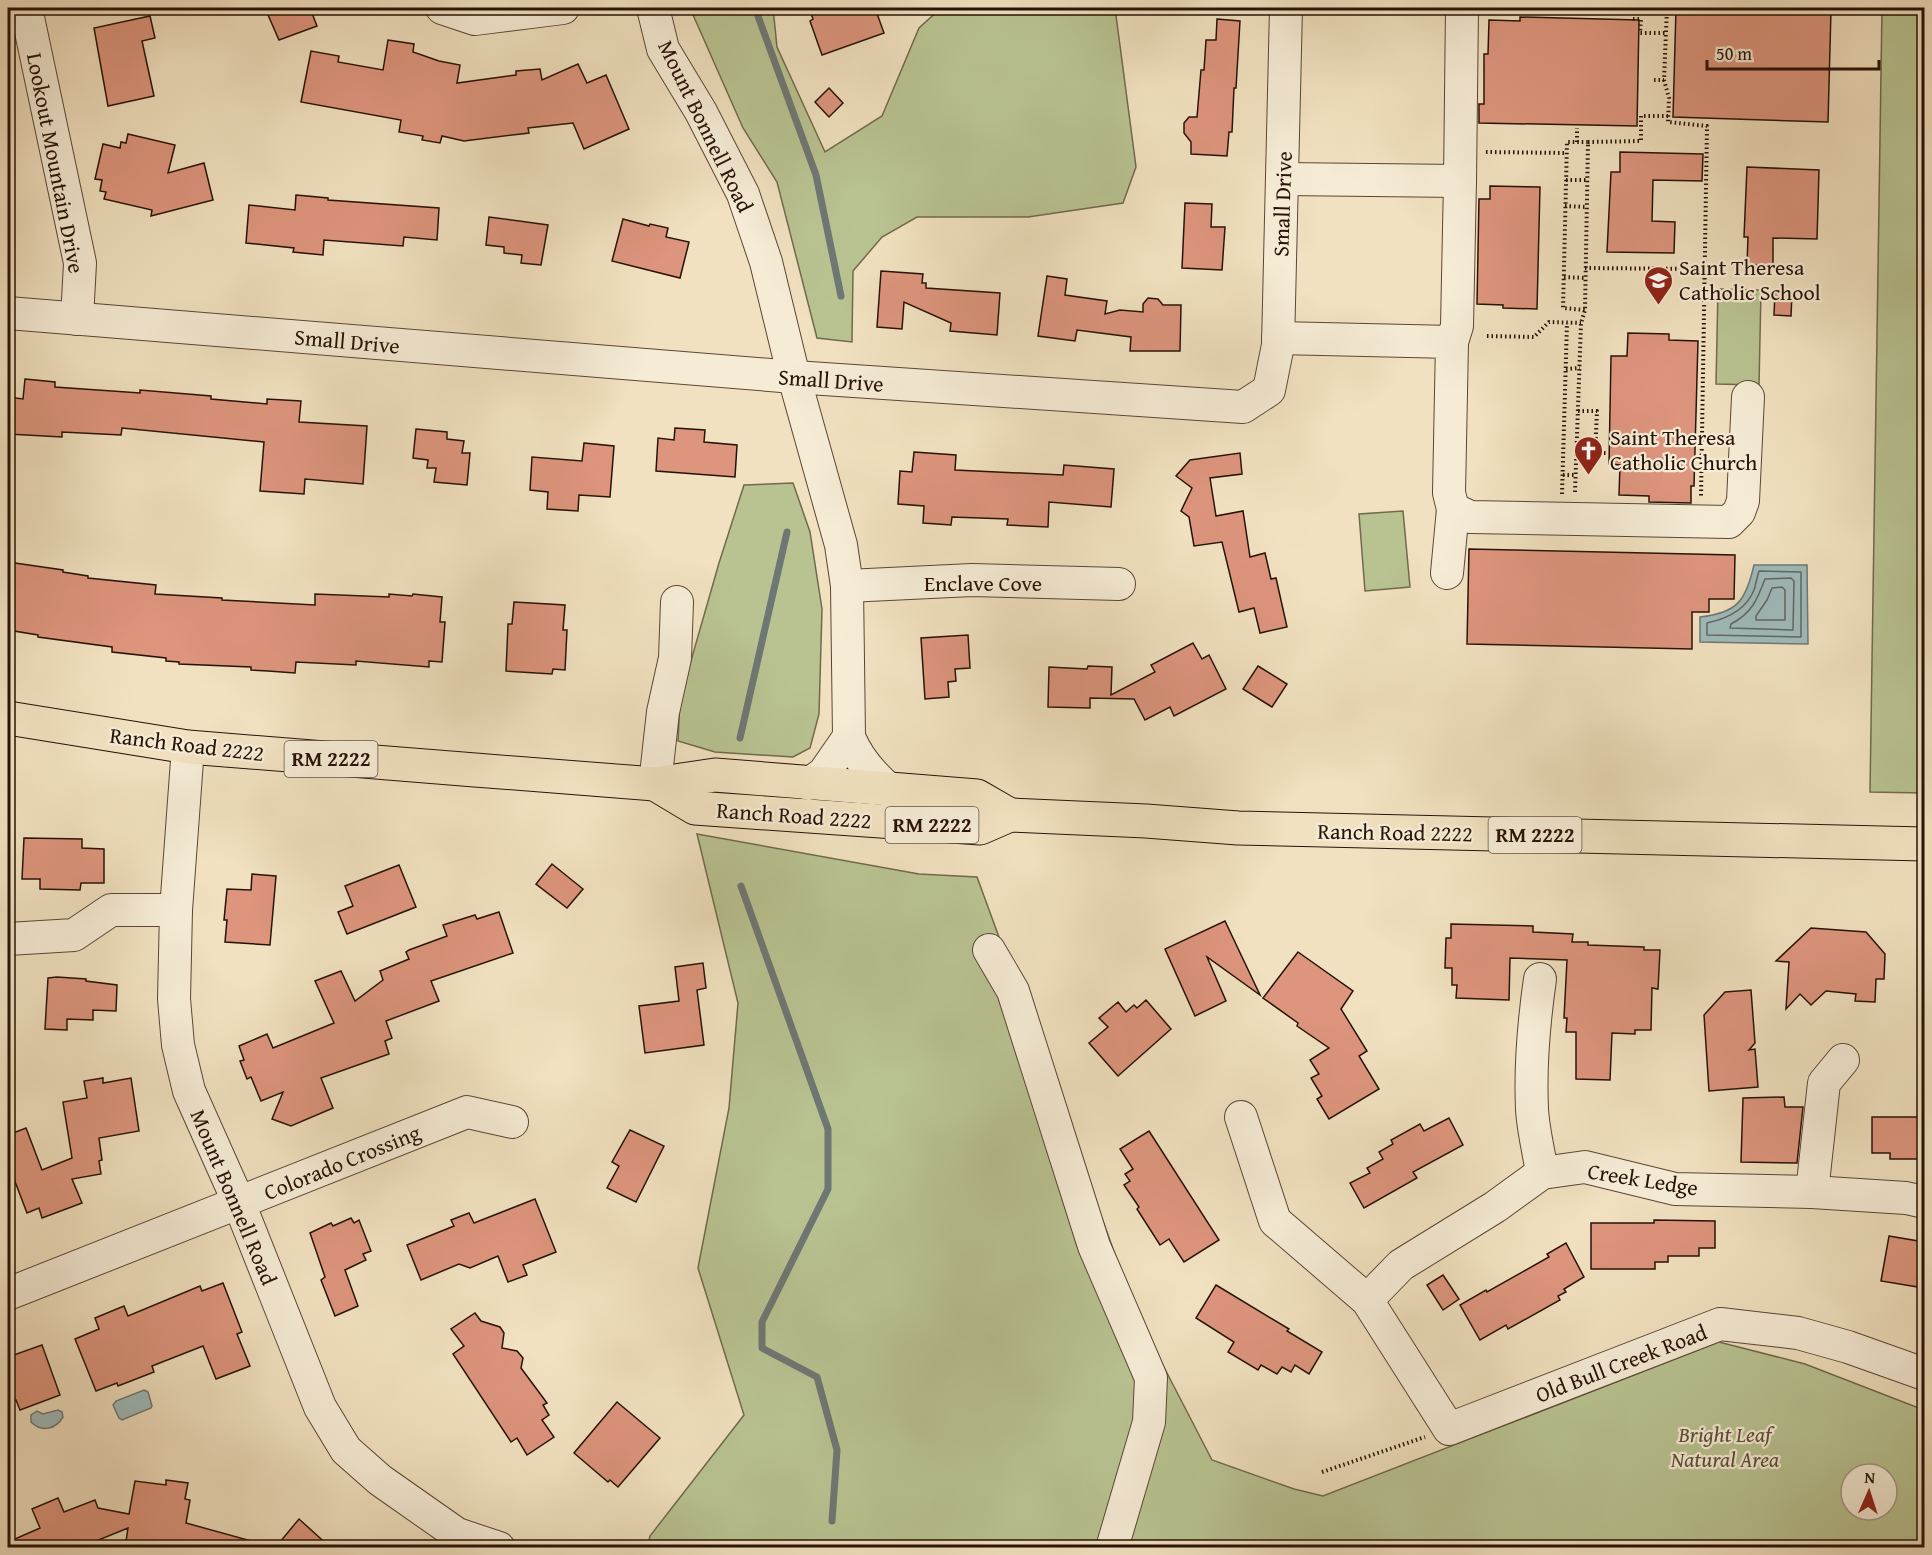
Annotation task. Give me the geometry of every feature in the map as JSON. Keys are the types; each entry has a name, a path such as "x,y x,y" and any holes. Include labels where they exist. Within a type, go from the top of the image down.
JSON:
{"main road":[{"name":"Ranch Road 2222","path":"8,718 188,747 655,784 715,776 977,796 1010,816"},
{"name":"Ranch Road 2222","path":"655,784 694,808 980,828 1010,816 1146,821 1238,828 1924,844"}],"street":[{"name":"Lookout Mountain Drive","path":"26,8 80,263 77,318"},
{"path":"442,8 475,19 563,8"},
{"name":"Mount Bonnell Road","path":"653,8 663,49 701,112 743,194 766,261 794,377 841,545 848,586 849,736 854,750 869,771 890,790"},
{"name":"Small Drive","path":"8,313 794,377 1243,407 1269,390 1278,345 1286,8"},
{"path":"1446,573 1453,509 1449,493 1452,342 1457,326 1462,8"},
{"path":"1283,179 1460,166"},
{"path":"1278,338 1452,342"},
{"path":"1453,509 1470,517 1729,522 1739,512 1743,501 1748,397"},
{"name":"Enclave Cove","path":"848,586 972,580 1119,584"},
{"path":"655,784 663,712 675,658 677,602"},
{"path":"809,784 824,773 849,736"},
{"name":"Mount Bonnell Road","path":"188,747 176,910 174,999 178,1045 189,1090 239,1203 320,1407 346,1450 454,1541 499,1548"},
{"path":"8,939 74,935 111,910 176,910"},
{"path":"989,950 1013,991 1094,1246 1151,1378 1149,1422 1112,1548"},
{"path":"1540,979 1536,1007 1532,1112 1542,1173"},
{"path":"1812,1192 1824,1083 1843,1060"},
{"name":"Colorado Crossing","path":"8,1294 467,1112 512,1122"},
{"path":"1240,1117 1275,1221 1367,1299 1449,1430"},
{"name":"Creek Ledge","path":"1367,1299 1401,1265 1495,1207 1542,1173 1585,1167 1675,1189 1812,1192 1906,1198 1924,1202"},
{"name":"Old Bull Creek Road","path":"1449,1430 1720,1324 1798,1333 1848,1347 1924,1374"}],"path":[{"path":"1667,8 1664,80 1669,98 1668,123 1707,126 1701,521"},
{"path":"1633,19 1641,19 1640,33 1666,33"},
{"path":"1653,80 1664,80"},
{"path":"1585,310 1563,308 1566,142 1641,141 1641,116 1668,116"},
{"path":"1577,128 1577,142"},
{"path":"1568,519 1576,475 1581,323 1585,310 1588,142"},
{"path":"1460,166 1566,153"},
{"path":"1566,180 1587,180"},
{"path":"1565,206 1587,207"},
{"path":"1586,268 1704,269"},
{"path":"1564,277 1586,278"},
{"path":"1487,336 1534,337 1549,322 1581,323"},
{"path":"1567,323 1563,475 1568,519"},
{"path":"1566,369 1580,368"},
{"path":"1578,411 1597,411 1595,454"},
{"path":"1577,452 1607,453"},
{"path":"1563,475 1576,475"},
{"path":"1322,1472 1449,1430"}],"green space":[{"path":"690,8 773,8 777,47 825,152 882,116 919,28 941,8 1115,8 1136,167 1123,203 1028,217 917,217 882,237 853,271 852,342 817,338 777,182 743,128"},
{"path":"1882,8 1924,8 1924,793 1870,792"},
{"path":"1718,289 1761,290 1759,385 1716,384"},
{"path":"793,483 810,532 822,609 819,714 810,748 793,757 715,752 678,741 680,699 744,485"},
{"path":"1403,511 1410,587 1365,591 1359,514"},
{"name":"Bright Leaf Natural Area","path":"697,834 919,874 977,877 1138,1317 1212,1460 1294,1489 1323,1496 1719,1342 1805,1364 1924,1410 1924,1547 647,1548 650,1536 744,1415 698,1268 729,1108 738,1003"}],"water":[{"path":"1754,565 1807,565 1808,644 1700,642 1700,617 1723,612 1738,603 1748,587"},
{"path":"144,1390 148,1392 151,1408 122,1420 119,1418 113,1405 116,1401"},
{"path":"58,1410 62,1412 63,1417 53,1427 40,1428 31,1422 31,1415 37,1411 43,1414"}],"building":[{"path":"265,8 310,8 317,26 279,40"},
{"path":"809,8 875,8 884,33 822,55 810,21 813,19"},
{"path":"1676,8 1831,10 1828,122 1673,117"},
{"path":"150,16 155,38 142,41 154,96 108,106 94,28"},
{"path":"1520,17 1639,20 1637,126 1479,123 1479,104 1484,104 1484,54 1488,54 1489,20 1520,21"},
{"path":"1217,19 1240,21 1232,132 1229,132 1227,156 1191,154 1191,142 1184,133 1184,123 1189,117 1197,117 1206,40 1216,40"},
{"path":"388,40 414,44 413,52 460,65 457,83 516,75 516,71 540,69 542,80 578,64 587,83 606,75 629,129 584,149 573,123 528,128 529,133 464,141 442,136 440,143 422,140 423,136 399,132 401,120 301,102 311,51 339,56 338,62 383,70"},
{"path":"829,88 843,103 829,117 815,102"},
{"path":"128,134 175,145 168,173 204,163 213,200 151,216 152,210 104,199 106,192 100,191 102,180 95,179 103,144 120,148 121,142 126,143"},
{"path":"1620,152 1703,154 1702,181 1653,180 1652,221 1675,222 1674,253 1607,252 1611,172 1620,172"},
{"path":"1747,167 1819,170 1817,239 1773,238 1773,266 1747,265 1748,237 1744,237"},
{"path":"1490,186 1540,187 1537,309 1503,308 1503,305 1477,304 1479,199 1490,199"},
{"path":"296,195 328,198 328,200 439,208 437,240 404,237 403,246 324,240 323,255 293,252 294,248 246,243 249,205 295,210"},
{"path":"1185,203 1212,204 1211,227 1225,227 1222,270 1182,268"},
{"path":"489,217 548,225 541,265 521,263 522,255 504,253 504,247 486,245"},
{"path":"623,219 668,228 666,237 689,242 680,278 612,261"},
{"path":"881,271 923,274 922,283 926,283 926,288 1000,293 997,335 950,331 951,323 904,302 902,329 877,327"},
{"path":"1047,276 1067,279 1065,295 1107,301 1105,314 1120,310 1143,312 1143,304 1148,298 1158,299 1163,305 1181,305 1180,351 1130,351 1131,337 1077,330 1075,341 1038,336"},
{"path":"1775,293 1792,294 1791,316 1774,315"},
{"name":"Saint Theresa Catholic Church","path":"1628,333 1669,334 1669,340 1698,341 1694,486 1691,486 1691,503 1649,502 1649,496 1619,495 1620,465 1609,464 1611,356 1627,356"},
{"path":"25,379 55,382 55,387 140,393 140,390 211,396 211,399 267,404 267,399 301,401 299,422 367,426 363,484 305,479 304,494 260,491 264,442 122,428 121,435 62,432 62,437 8,434 8,397 23,399"},
{"path":"675,428 705,430 704,442 737,445 735,477 656,471 658,438 674,440"},
{"path":"416,429 447,432 447,439 464,441 462,453 470,453 467,485 434,482 436,468 427,468 428,460 413,458"},
{"path":"584,443 614,446 610,497 579,495 578,511 547,509 548,492 530,490 532,457 582,461"},
{"path":"914,452 956,455 955,470 1063,475 1064,465 1114,469 1111,507 1049,502 1048,527 1007,525 1008,519 952,517 951,525 923,523 924,506 898,504 900,471 912,472"},
{"path":"1240,453 1242,474 1210,478 1216,516 1243,511 1250,557 1265,553 1271,579 1276,578 1287,627 1260,633 1254,608 1239,612 1222,542 1194,546 1189,517 1181,511 1192,488 1176,476 1190,460"},
{"path":"1469,549 1735,555 1734,599 1709,599 1709,612 1692,612 1692,649 1467,644"},
{"path":"8,562 63,570 63,572 88,576 88,578 156,585 155,594 222,598 222,600 315,605 315,594 389,597 389,594 412,596 413,594 442,597 440,622 445,622 442,662 429,661 429,667 356,661 356,665 296,662 295,673 251,670 251,667 179,664 179,662 166,661 166,658 112,652 112,647 38,637 38,635 8,630"},
{"path":"514,602 565,605 563,630 567,630 565,670 553,669 552,674 506,671 508,624 512,624"},
{"path":"968,635 970,668 955,669 956,681 948,682 949,697 925,699 921,638"},
{"path":"1193,643 1202,659 1209,655 1226,689 1174,716 1170,707 1145,720 1134,699 1090,698 1090,708 1048,707 1049,667 1087,669 1088,666 1112,667 1111,695 1155,672 1151,665"},
{"path":"1258,666 1287,684 1272,707 1243,689"},
{"path":"24,838 82,839 82,848 104,849 104,883 81,883 80,890 40,889 40,879 22,879"},
{"path":"552,864 583,889 567,908 536,884"},
{"path":"399,865 416,907 347,934 338,912 353,906 345,886"},
{"path":"252,874 276,876 270,945 225,942 227,920 224,920 227,889 251,890"},
{"path":"499,912 513,953 431,981 439,1001 386,1021 392,1038 385,1041 389,1054 321,1078 333,1108 291,1126 272,1119 283,1092 261,1101 251,1077 247,1079 240,1061 244,1060 239,1046 267,1034 273,1048 334,1023 315,981 341,971 355,1001 383,980 380,971 409,959 406,952 447,936 443,925 475,915 477,919"},
{"path":"1225,921 1260,995 1207,957 1226,1001 1195,1016 1165,949"},
{"path":"1451,924 1533,926 1533,932 1573,934 1572,942 1660,950 1658,989 1652,988 1651,1030 1635,1030 1635,1034 1612,1033 1610,1080 1576,1079 1576,1032 1566,1032 1567,1018 1564,1018 1567,960 1510,958 1509,1000 1456,998 1457,985 1452,985 1452,968 1445,968 1446,938 1451,938"},
{"path":"1811,928 1866,932 1885,954 1884,979 1876,979 1875,1002 1855,1001 1856,994 1826,991 1811,1005 1800,994 1786,1009 1789,962 1776,961"},
{"path":"1298,952 1353,991 1341,1009 1367,1051 1359,1056 1379,1089 1329,1119 1317,1099 1322,1096 1311,1078 1319,1074 1310,1060 1329,1048 1263,998"},
{"path":"703,963 706,988 697,990 704,1045 645,1053 639,1006 679,1001 675,967"},
{"path":"48,978 86,979 86,981 117,985 116,1011 93,1010 93,1020 67,1019 67,1030 45,1029"},
{"path":"1751,990 1755,1043 1749,1050 1755,1049 1758,1087 1709,1091 1704,1015 1725,992"},
{"path":"1146,1000 1171,1029 1118,1076 1089,1043 1108,1027 1099,1018 1118,1002 1126,1012 1134,1005 1137,1008"},
{"path":"103,1078 103,1083 131,1078 139,1131 99,1138 101,1174 72,1179 82,1203 42,1218 39,1208 27,1213 8,1163 8,1135 26,1128 42,1170 72,1158 63,1102 87,1098 84,1081"},
{"path":"1784,1097 1785,1107 1803,1107 1797,1163 1741,1162 1743,1098"},
{"path":"1872,1117 1924,1117 1924,1153 1921,1153 1921,1159 1890,1159 1890,1153 1872,1153"},
{"path":"1449,1118 1463,1145 1413,1172 1417,1178 1364,1208 1350,1183 1370,1173 1367,1168 1383,1159 1379,1152 1393,1144 1391,1140 1420,1124 1424,1131"},
{"path":"630,1130 664,1146 636,1202 607,1188 619,1166 612,1162"},
{"path":"1149,1131 1219,1240 1184,1262 1169,1239 1160,1245 1124,1185 1130,1181 1125,1174 1133,1169 1120,1149"},
{"path":"535,1199 556,1252 523,1265 527,1275 508,1282 498,1256 470,1268 459,1264 421,1280 407,1245 454,1226 451,1220 469,1213 474,1223"},
{"path":"351,1218 354,1223 359,1220 371,1251 363,1254 366,1260 345,1270 358,1306 335,1316 321,1280 325,1277 310,1233 331,1223 333,1226"},
{"path":"1654,1220 1715,1221 1715,1248 1699,1248 1699,1256 1668,1256 1668,1262 1655,1262 1655,1269 1591,1269 1591,1223 1654,1223"},
{"path":"1889,1236 1924,1242 1924,1288 1881,1281"},
{"path":"1566,1243 1584,1277 1564,1289 1566,1292 1558,1296 1560,1300 1508,1329 1506,1325 1480,1340 1460,1305 1549,1257 1547,1254"},
{"path":"1443,1275 1459,1299 1443,1310 1427,1285"},
{"path":"223,1283 242,1332 237,1334 250,1366 216,1379 203,1346 152,1366 154,1372 118,1386 117,1383 96,1391 75,1339 99,1329 95,1318 124,1306 128,1316 200,1286 202,1291"},
{"path":"1216,1285 1289,1329 1287,1331 1322,1352 1309,1374 1295,1365 1291,1372 1282,1367 1277,1374 1261,1365 1258,1370 1228,1352 1234,1342 1196,1318"},
{"path":"475,1313 481,1321 500,1327 504,1333 502,1348 517,1351 523,1358 521,1368 547,1403 543,1405 549,1415 542,1420 554,1437 527,1455 517,1438 511,1442 453,1354 464,1346 451,1329"},
{"path":"42,1345 60,1395 20,1410 16,1400 8,1404 8,1357"},
{"path":"617,1402 660,1438 618,1487 610,1480 608,1482 574,1453"},
{"path":"166,1480 188,1483 185,1499 190,1500 186,1523 255,1542 254,1548 125,1548 128,1528 79,1548 8,1548 8,1542 40,1528 32,1509 58,1498 64,1512 95,1500 98,1508 129,1514 135,1481 166,1485"},
{"path":"299,1519 331,1548 275,1548"}],"waterway":[{"path":"755,8 816,175 841,296"},
{"path":"740,738 787,532"},
{"path":"741,886 828,1129 828,1189 762,1322 762,1348 817,1377 837,1450 832,1521"}],"place":[{"name":"Saint Theresa Catholic School","path":"1658,306"},
{"name":"Saint Theresa Catholic Church","path":"1589,476"}]}
